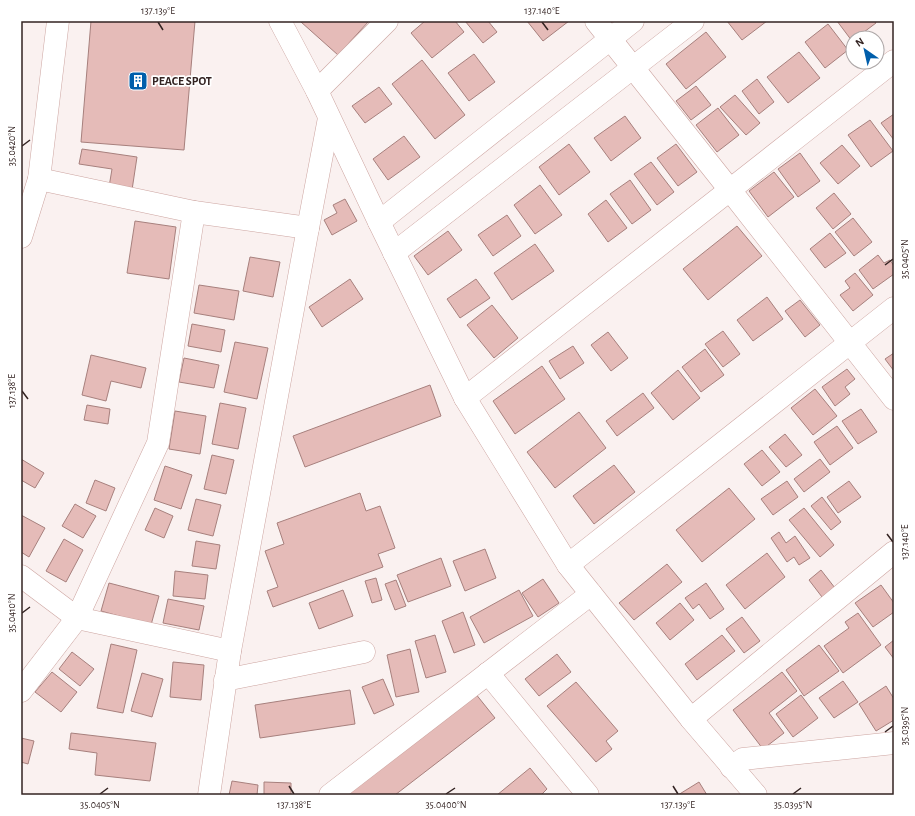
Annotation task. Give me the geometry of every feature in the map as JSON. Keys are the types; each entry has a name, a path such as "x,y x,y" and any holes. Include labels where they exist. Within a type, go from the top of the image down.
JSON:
{"street":[{"path":"21,237 39,179 58,21"},
{"path":"280,21 318,91 329,118 465,398 568,565 691,719 756,795"},
{"path":"318,91 387,21"},
{"path":"596,21 894,399"},
{"path":"379,222 633,21"},
{"path":"394,253 693,21"},
{"path":"465,398 894,61"},
{"path":"209,795 230,651 329,118"},
{"path":"39,179 194,212 308,228"},
{"path":"21,691 77,618 158,443 194,212"},
{"path":"568,565 894,308"},
{"path":"691,719 894,552"},
{"path":"21,576 77,618 230,651"},
{"path":"330,795 591,594"},
{"path":"225,680 364,652"},
{"path":"488,673 588,795"},
{"path":"732,767 743,759 894,743"}],"building":[{"name":"PEACE SPOT","path":"91,21 195,21 184,150 81,142"},
{"path":"369,21 338,55 301,22"},
{"path":"425,21 455,21 464,32 432,58 411,33"},
{"path":"465,21 488,21 497,32 483,43"},
{"path":"527,21 569,21 543,41"},
{"path":"727,21 767,21 742,40"},
{"path":"837,21 875,21 876,23 867,30 845,30 845,32"},
{"path":"828,24 845,46 845,52 825,68 805,42"},
{"path":"706,32 726,57 686,89 666,64"},
{"path":"799,52 820,78 788,103 767,77"},
{"path":"474,54 495,82 469,101 448,73"},
{"path":"422,60 465,115 435,139 392,84"},
{"path":"757,79 774,102 759,114 742,91"},
{"path":"696,86 711,105 691,120 676,101"},
{"path":"379,87 392,104 365,123 352,106"},
{"path":"735,95 760,123 746,135 720,107"},
{"path":"718,108 739,135 717,152 696,125"},
{"path":"894,114 894,140 881,123"},
{"path":"625,116 641,138 611,161 594,138"},
{"path":"870,120 893,151 871,167 848,135"},
{"path":"404,136 420,157 388,180 373,159"},
{"path":"569,144 590,172 559,195 539,167"},
{"path":"676,144 697,172 678,186 657,158"},
{"path":"842,145 860,166 838,184 820,163"},
{"path":"82,149 137,157 132,190 109,187 112,169 79,164"},
{"path":"800,153 820,181 798,197 778,169"},
{"path":"651,162 674,192 657,205 634,174"},
{"path":"774,172 794,197 768,217 749,191"},
{"path":"630,180 651,210 632,224 610,194"},
{"path":"540,185 562,215 535,234 514,205"},
{"path":"834,193 851,214 833,229 816,208"},
{"path":"345,199 357,221 332,235 324,220 337,213 333,205"},
{"path":"606,200 627,228 608,242 588,214"},
{"path":"507,215 521,236 493,256 478,235"},
{"path":"853,218 872,242 854,256 835,232"},
{"path":"135,221 176,227 169,279 127,273"},
{"path":"737,226 762,256 708,300 683,269"},
{"path":"448,231 462,250 428,275 414,256"},
{"path":"830,233 846,253 825,268 810,249"},
{"path":"535,244 554,271 512,300 494,273"},
{"path":"878,255 884,263 890,260 894,266 894,274 873,289 859,270"},
{"path":"250,257 280,262 273,297 243,291"},
{"path":"855,273 873,295 853,311 840,295 850,288 845,281"},
{"path":"350,279 363,299 322,327 309,307"},
{"path":"476,279 490,298 460,318 447,299"},
{"path":"199,285 239,291 234,320 194,313"},
{"path":"767,297 783,319 753,341 737,320"},
{"path":"800,300 820,325 805,337 785,311"},
{"path":"492,305 518,338 494,358 467,325"},
{"path":"192,324 225,330 221,352 188,346"},
{"path":"723,331 740,354 723,367 705,344"},
{"path":"608,332 628,358 611,371 591,345"},
{"path":"235,342 268,348 257,399 224,392"},
{"path":"573,346 584,363 560,379 549,361"},
{"path":"705,349 724,375 701,392 682,367"},
{"path":"894,353 894,371 885,359"},
{"path":"91,355 146,368 141,388 111,381 106,401 82,395"},
{"path":"184,358 219,365 214,388 179,382"},
{"path":"542,366 565,399 515,434 493,401"},
{"path":"847,369 855,379 845,387 850,394 835,406 822,387"},
{"path":"678,370 700,398 673,420 651,393"},
{"path":"430,385 441,416 305,467 293,436"},
{"path":"815,389 837,416 813,435 791,408"},
{"path":"643,393 654,408 617,436 606,421"},
{"path":"220,403 246,408 238,449 212,444"},
{"path":"87,405 110,409 108,424 84,420"},
{"path":"861,409 877,432 858,444 842,421"},
{"path":"175,411 206,416 200,454 169,449"},
{"path":"579,412 606,448 555,488 527,452"},
{"path":"837,426 853,448 830,465 814,442"},
{"path":"785,434 802,455 786,467 769,447"},
{"path":"762,450 780,472 762,486 744,464"},
{"path":"212,455 234,460 226,494 204,489"},
{"path":"21,459 44,473 35,488 21,480"},
{"path":"820,459 830,472 804,492 794,479"},
{"path":"614,465 635,492 594,524 573,496"},
{"path":"165,466 192,475 181,509 154,500"},
{"path":"95,480 115,488 106,511 86,503"},
{"path":"787,481 798,497 773,515 761,499"},
{"path":"849,481 861,497 838,513 827,497"},
{"path":"729,488 755,519 702,562 676,530"},
{"path":"360,493 366,511 380,506 395,548 378,554 383,567 273,607 267,591 278,587 265,551 284,544 277,523"},
{"path":"822,497 841,522 831,530 811,506"},
{"path":"196,499 221,505 213,536 188,530"},
{"path":"75,504 96,516 83,538 62,526"},
{"path":"155,508 173,516 164,538 145,530"},
{"path":"804,508 834,545 820,557 789,520"},
{"path":"21,515 45,528 29,557 21,552"},
{"path":"779,532 786,543 795,536 810,558 799,565 794,557 787,562 771,538"},
{"path":"64,539 83,550 66,582 46,571"},
{"path":"196,541 220,545 216,569 192,566"},
{"path":"485,549 496,578 465,591 453,561"},
{"path":"767,553 785,577 745,609 726,585"},
{"path":"441,558 451,586 408,602 397,575"},
{"path":"667,564 682,582 634,620 619,603"},
{"path":"821,570 835,588 822,597 809,580"},
{"path":"175,571 208,575 205,599 173,596"},
{"path":"376,578 382,600 372,603 365,581"},
{"path":"543,579 559,603 538,617 522,593"},
{"path":"396,580 406,606 395,610 385,584"},
{"path":"109,583 159,596 151,625 101,611"},
{"path":"706,583 724,609 710,619 699,604 693,609 685,598"},
{"path":"881,585 894,603 894,612 873,627 855,603"},
{"path":"343,590 353,616 319,629 309,603"},
{"path":"519,590 533,616 484,643 470,617"},
{"path":"168,599 204,606 199,630 163,623"},
{"path":"680,603 694,620 670,640 656,623"},
{"path":"463,612 475,645 454,653 442,621"},
{"path":"858,613 881,645 843,673 824,646 849,628 845,622"},
{"path":"742,617 760,641 744,653 726,629"},
{"path":"435,635 446,672 426,678 415,641"},
{"path":"722,635 735,651 697,680 685,664"},
{"path":"894,640 894,659 885,647"},
{"path":"111,644 137,650 123,713 97,708"},
{"path":"819,645 839,671 804,696 786,670"},
{"path":"410,649 419,692 396,697 387,655"},
{"path":"72,652 94,669 80,686 59,669"},
{"path":"557,654 571,672 539,696 525,679"},
{"path":"173,662 204,665 201,700 170,697"},
{"path":"52,672 77,692 61,712 35,692"},
{"path":"782,672 797,691 769,713 784,733 763,749 733,710"},
{"path":"142,673 163,679 152,717 131,711"},
{"path":"383,679 394,705 374,714 362,687"},
{"path":"843,681 858,702 834,718 819,698"},
{"path":"576,682 618,731 606,741 612,749 596,762 547,706"},
{"path":"886,686 894,699 894,720 876,731 859,704"},
{"path":"350,690 355,724 260,738 255,705"},
{"path":"475,693 495,718 395,795 344,795"},
{"path":"801,695 818,718 793,737 776,714"},
{"path":"71,733 156,743 150,781 95,775 97,753 69,749"},
{"path":"21,738 34,741 28,764 21,762"},
{"path":"530,768 547,789 541,795 497,795"},
{"path":"232,781 258,785 257,795 229,795"},
{"path":"264,782 291,783 291,795 264,795"},
{"path":"699,782 707,795 678,795"}],"place":[{"name":"PEACE SPOT","path":"138,81"}]}
